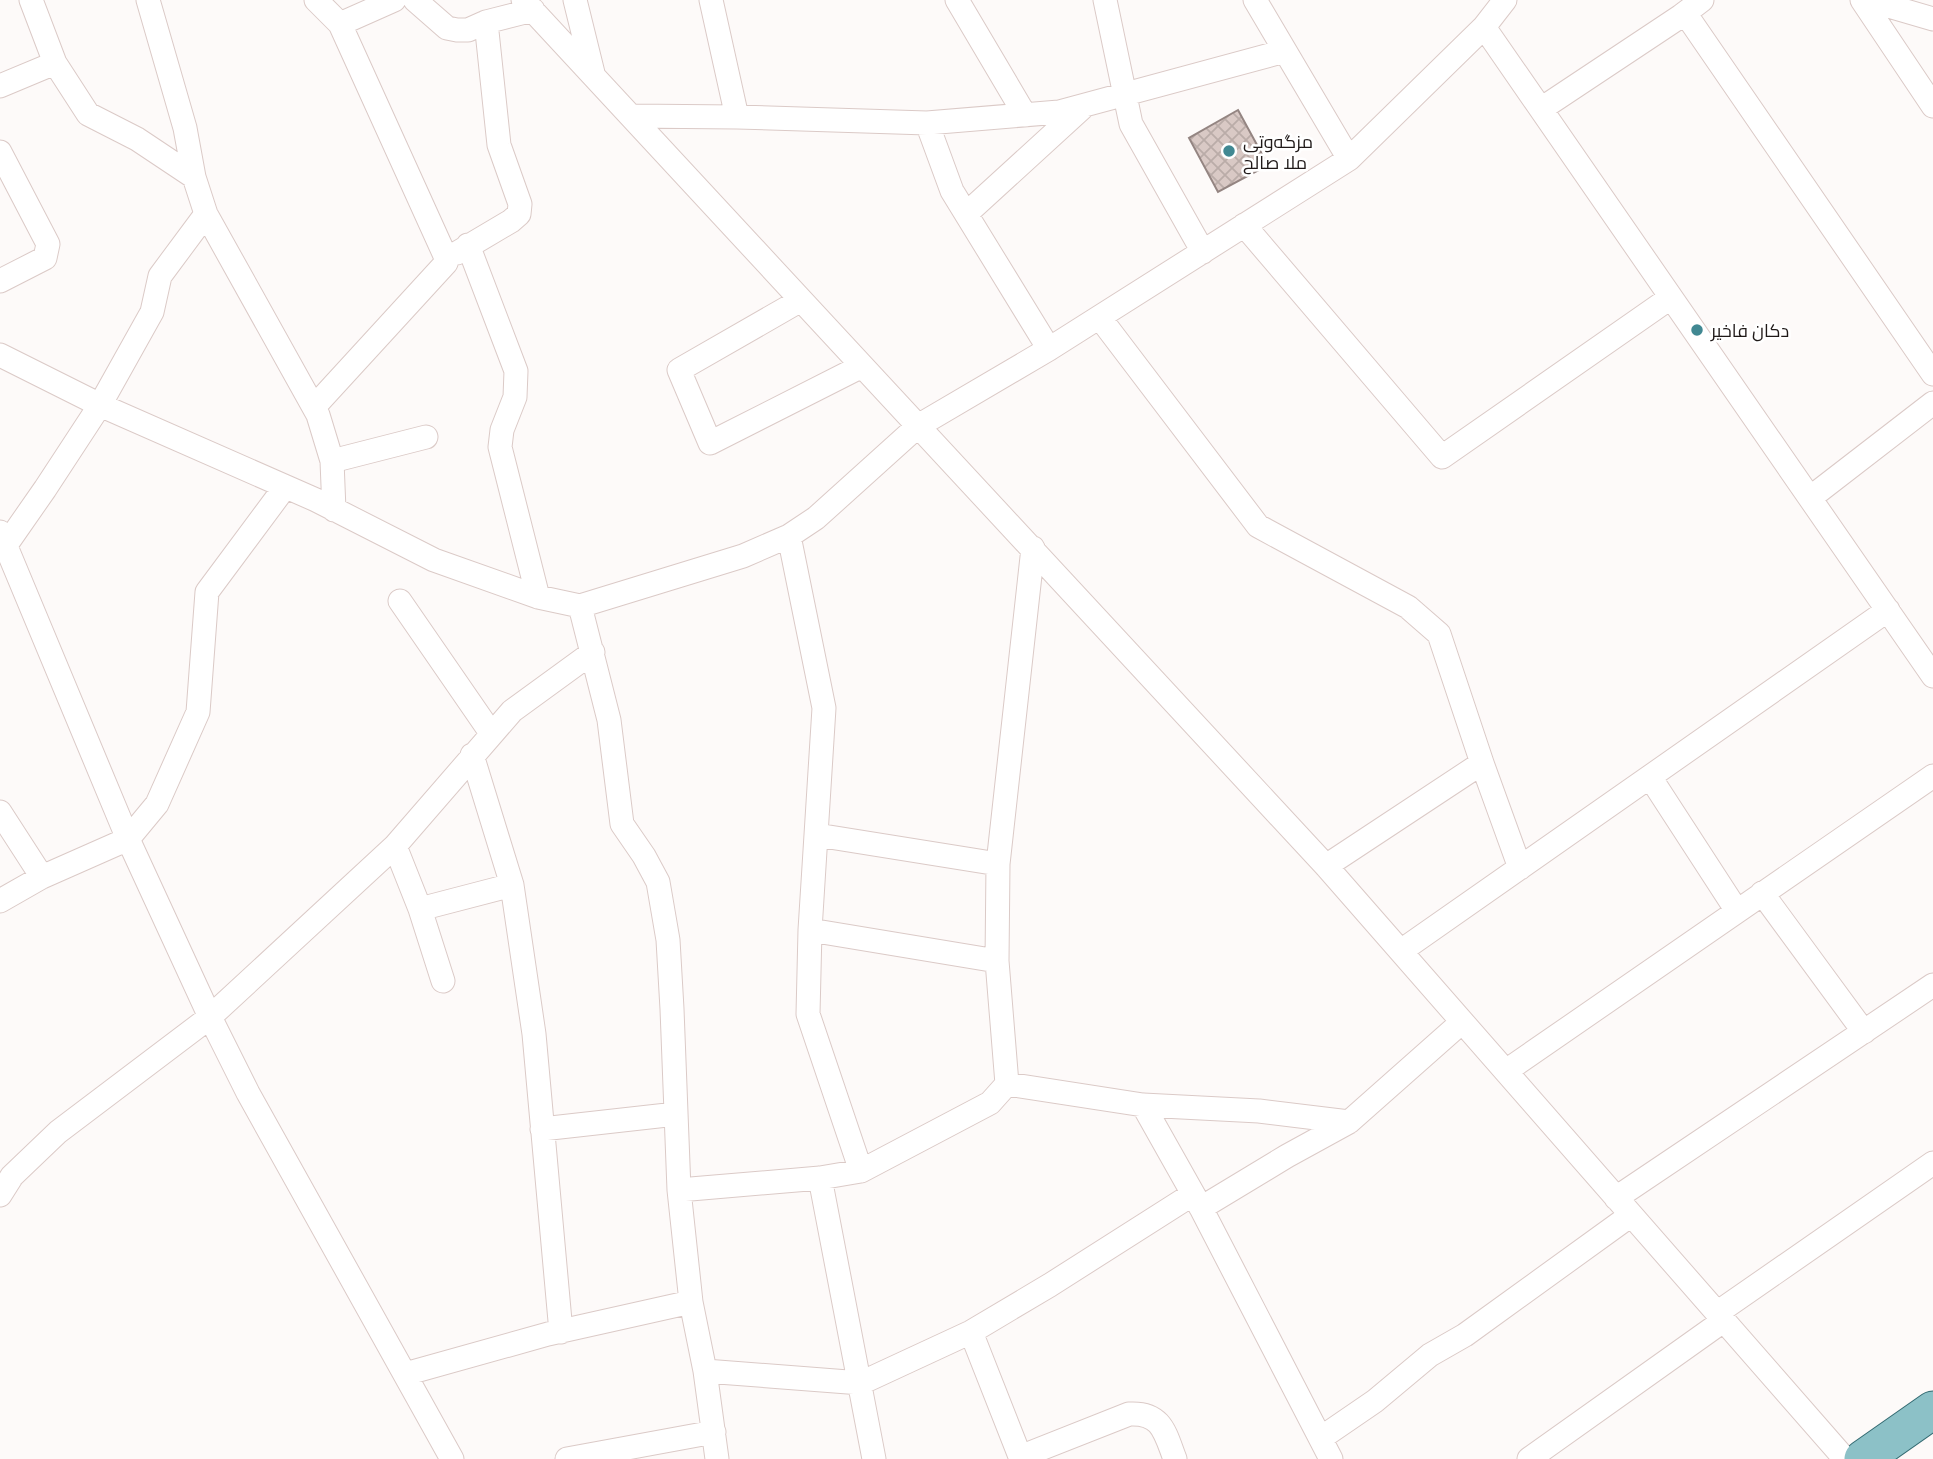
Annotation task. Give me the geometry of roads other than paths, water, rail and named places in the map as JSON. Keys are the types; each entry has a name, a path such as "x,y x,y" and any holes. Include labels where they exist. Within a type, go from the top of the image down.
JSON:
{"main road":[{"path":"1863,1459 1933,1410"}],"street":[{"path":"31,0 55,63 88,114 137,139 194,177"},
{"path":"148,0 206,214 318,415 332,461 334,510"},
{"path":"316,0 340,24 447,260"},
{"path":"340,24 394,0"},
{"path":"415,0 447,27 457,30 468,30 528,5 1326,866 1845,1459"},
{"path":"575,0 593,76"},
{"path":"711,0 737,117"},
{"path":"957,0 1025,115"},
{"path":"1105,0 1131,124 1203,252"},
{"path":"1255,0 1349,159"},
{"path":"0,355 100,405 334,510 434,560 538,597 580,606 743,556 789,536 816,518 918,426 1049,349 1349,159 1483,27 1505,0"},
{"path":"1862,0 1933,106"},
{"path":"1868,0 1933,19"},
{"path":"1541,109 1684,7 1933,374"},
{"path":"314,407 447,260 519,214 520,204 499,145 486,22"},
{"path":"1483,27 1933,676"},
{"path":"631,116 928,123 1059,112 1285,51"},
{"path":"0,86 55,63"},
{"path":"966,214 1084,106"},
{"path":"928,123 952,191 1049,349"},
{"path":"0,152 48,244 46,258 0,281"},
{"path":"206,214 160,276 152,312 100,405 45,489 3,538 128,839 209,1017 247,1093 452,1459"},
{"path":"1244,225 1442,457 1670,298"},
{"path":"468,245 516,371 515,397 502,430 500,447 538,597"},
{"path":"801,300 678,370 710,443 862,366"},
{"path":"1100,317 1258,526 1408,607 1439,634 1520,868"},
{"path":"1810,498 1933,404"},
{"path":"332,461 426,437"},
{"path":"0,901 42,877 128,839 157,804 198,712 207,592 285,487"},
{"path":"789,536 824,708 810,930 808,1014 861,1171"},
{"path":"679,1190 820,1178 861,1171 990,1103 1007,1084 997,961 998,864 1033,548"},
{"path":"400,601 491,733"},
{"path":"580,606 609,720 622,824 658,882 668,940 679,1190 691,1302 705,1371 718,1459"},
{"path":"1401,951 1888,610"},
{"path":"0,1195 12,1176 58,1132 209,1017 395,846 512,710 593,652"},
{"path":"472,755 512,885 534,1034 561,1332"},
{"path":"1326,866 1482,763"},
{"path":"1506,1072 1933,776"},
{"path":"1650,777 1737,911"},
{"path":"0,812 42,877"},
{"path":"817,835 998,864"},
{"path":"395,846 420,909 443,981"},
{"path":"420,909 512,885"},
{"path":"1762,893 1864,1032"},
{"path":"810,930 997,961"},
{"path":"1143,1105 1197,1201 1326,1449 1375,1401 1430,1355 1465,1335 1623,1206 1933,985"},
{"path":"705,1371 861,1383 971,1332 1197,1201 1349,1122 1462,1022"},
{"path":"1007,1084 1143,1105 1259,1111 1349,1122"},
{"path":"542,1129 676,1114"},
{"path":"1529,1459 1933,1163"},
{"path":"820,1178 874,1459"},
{"path":"405,1374 561,1332 691,1302"},
{"path":"971,1332 1020,1458 1129,1414 1139,1413 1158,1422 1164,1430 1175,1459"},
{"path":"567,1459 714,1432"}],"place":[{"name":"مزگه‌وتی ملا صالح","path":"1229,151"},
{"name":"دكان فاخیر","path":"1697,330"}]}
